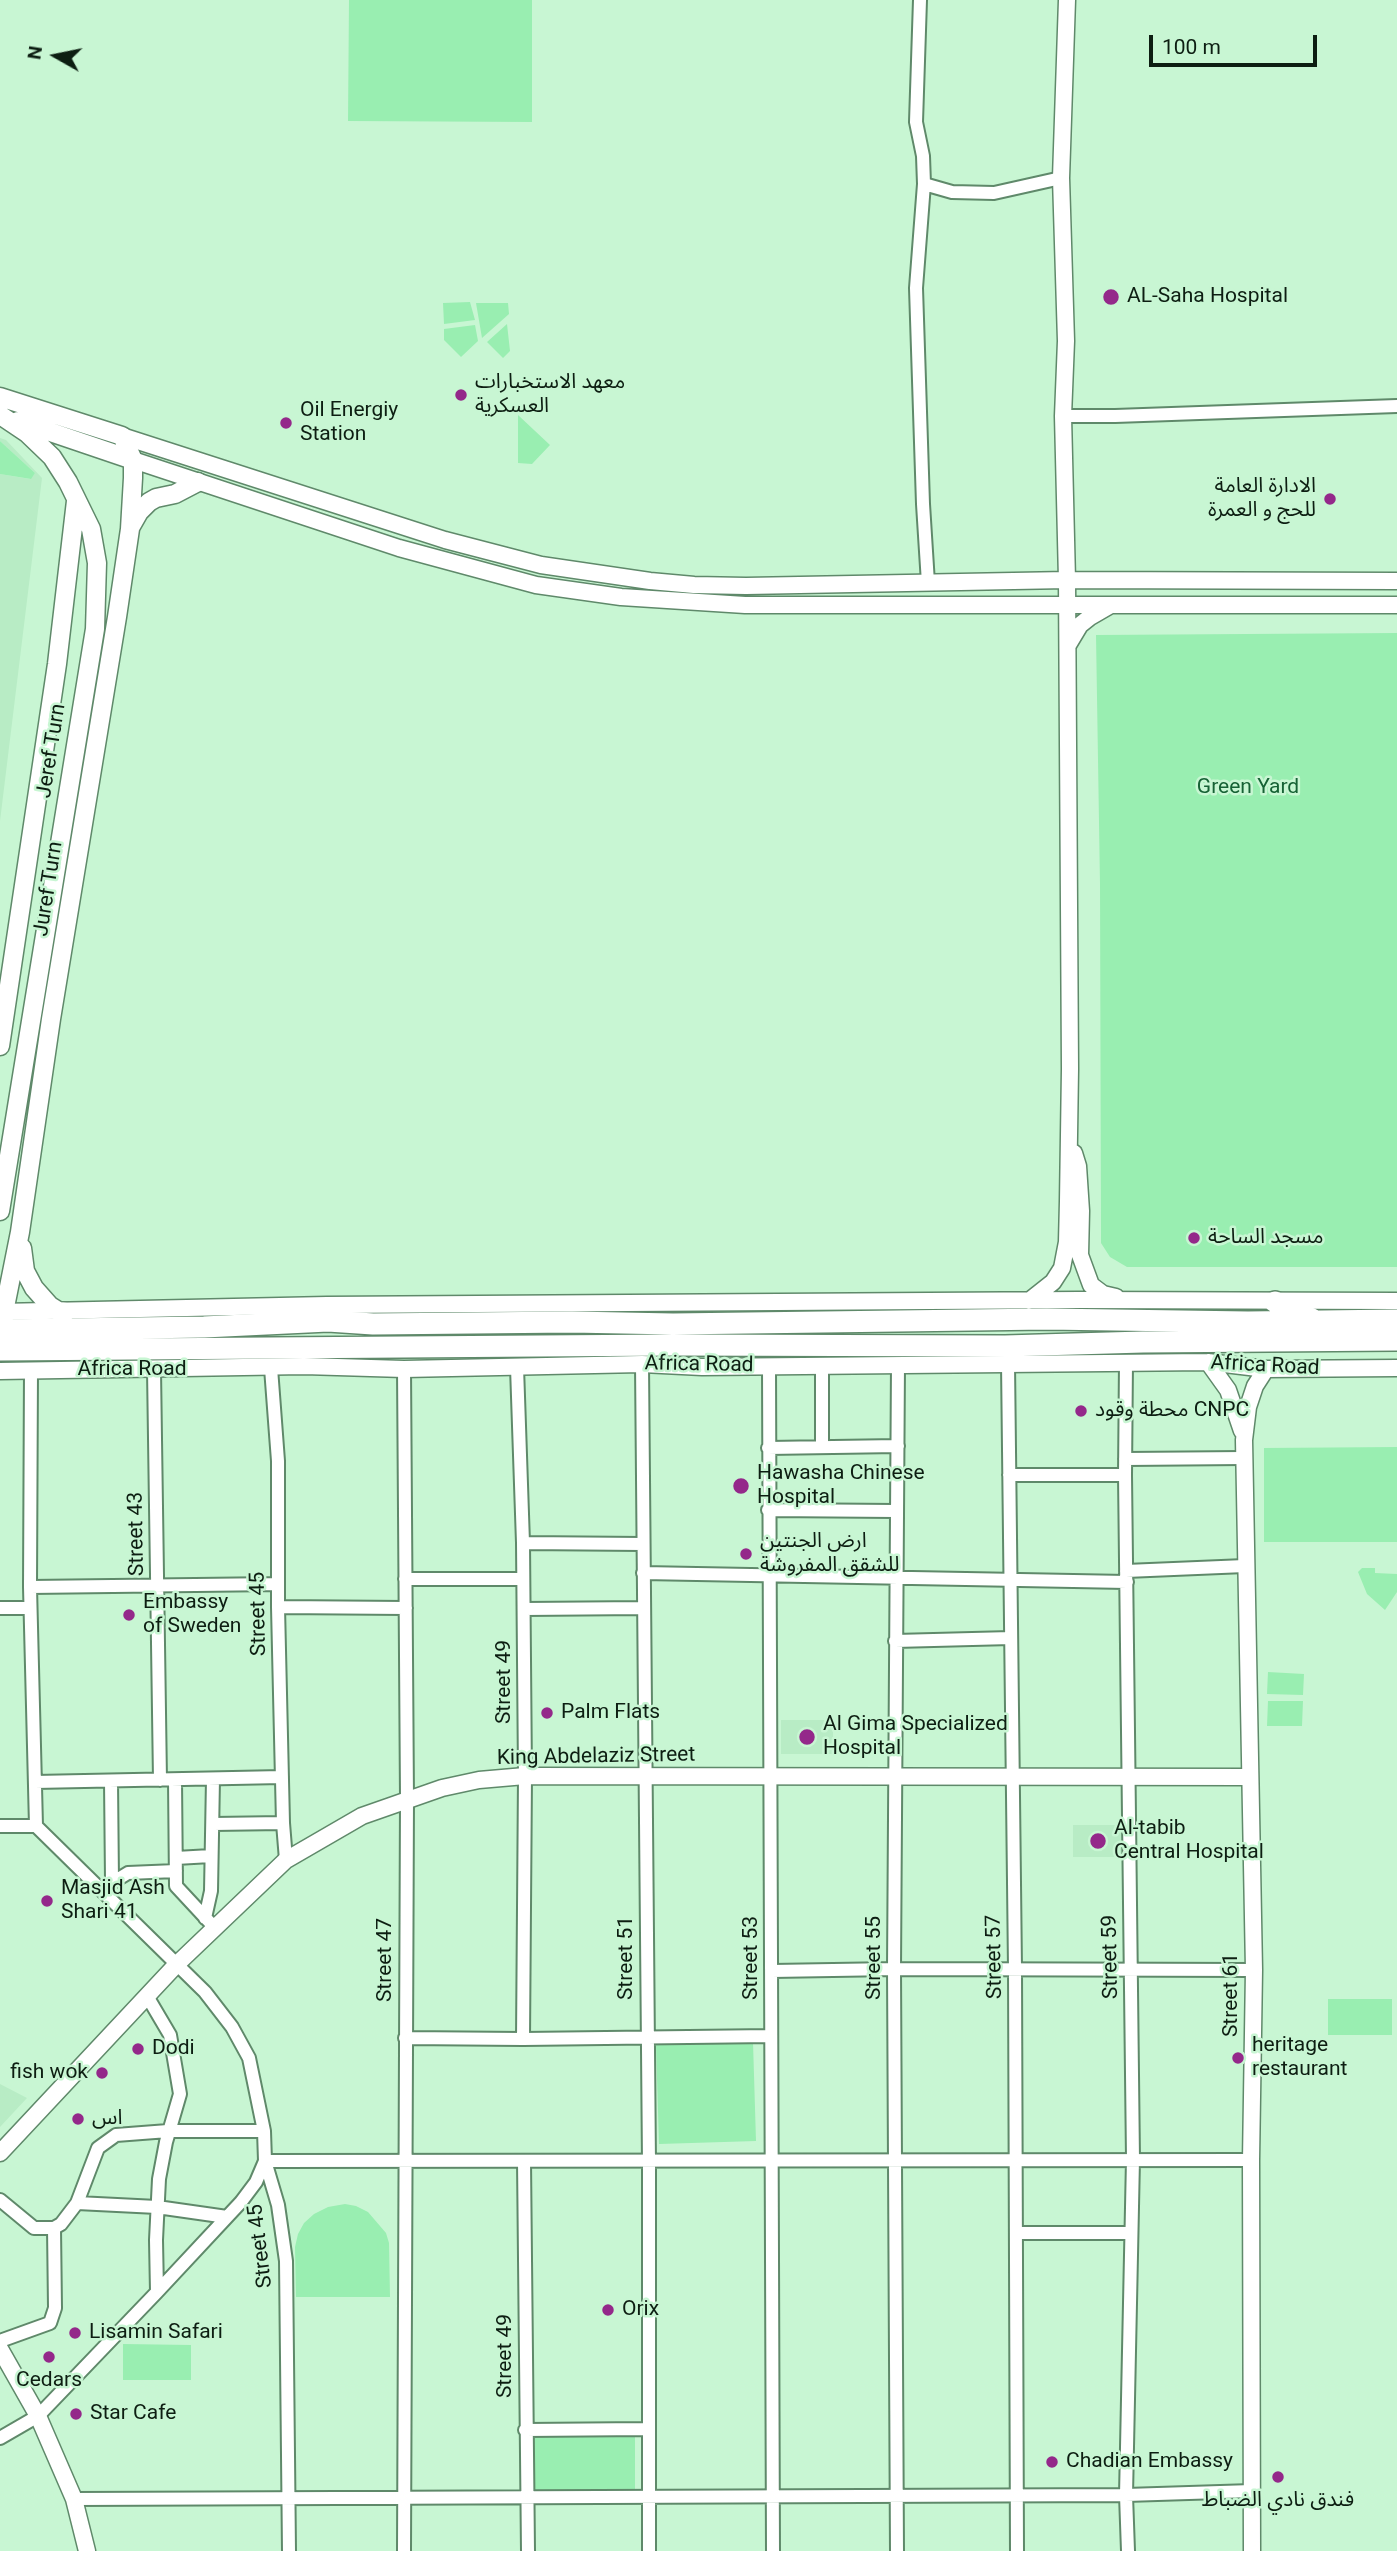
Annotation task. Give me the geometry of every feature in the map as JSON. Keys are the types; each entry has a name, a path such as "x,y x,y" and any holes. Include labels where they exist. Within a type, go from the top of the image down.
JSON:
{"highway":[{"path":"1276,1302 1317,1322"},
{"path":"783,1323 794,1304"},
{"path":"301,1305 328,1321"},
{"name":"Africa Road","path":"1,1336 328,1321 373,1324 1047,1319 1317,1322 1397,1320"},
{"path":"572,1322 574,1346"},
{"name":"Africa Road","path":"1,1336 325,1347 1005,1346 1397,1340"},
{"path":"304,1367 325,1347"}],"main road":[{"path":"0,397 122,436"},
{"path":"1,415 132,460"},
{"name":"Jeref Turn","path":"0,1211 95,629 97,563 91,529 68,482 52,457 27,433 1,415"},
{"name":"Juref Turn","path":"1,1336 20,1232 49,1032 130,529 133,501 132,460 122,436"},
{"path":"130,529 139,512 149,502 175,494 198,482"},
{"path":"0,1046 57,664 76,502"},
{"path":"20,1232 25,1271 34,1288 50,1306 66,1312"}],"street":[{"path":"920,0 916,122 923,156 924,184 916,288 928,583"},
{"path":"1029,1301 1053,1282 1062,1268 1065,1256 1070,1138 1067,580 1063,416 1066,341 1061,178 1067,0"},
{"path":"924,184 952,192 995,193 1061,178"},
{"path":"1063,416 1397,406"},
{"path":"122,436 402,528 541,565 650,581 746,586 1067,580 1397,581"},
{"path":"132,460 398,548 536,585 646,600 745,605 1397,605"},
{"path":"536,585 541,565"},
{"path":"745,605 746,586"},
{"path":"1067,648 1080,625 1113,604"},
{"path":"1070,1138 1078,1166 1080,1255 1084,1271 1091,1286 1103,1294 1130,1301"},
{"path":"1,1336 66,1312 301,1305 1397,1301"},
{"name":"Africa Road","path":"1,1336 31,1370 1208,1362 1266,1369 1397,1368"},
{"path":"1208,1362 1228,1390 1244,1440"},
{"name":"Street 57","path":"1008,1363 1015,1969 1017,2551"},
{"name":"Street 59","path":"1126,1363 1133,2159 1126,2495 1128,2551"},
{"name":"Street 51","path":"642,1364 649,2162 649,2551"},
{"name":"Street 55","path":"897,2551 894,1777 898,1364"},
{"path":"822,1365 822,1447"},
{"name":"Street 53","path":"769,1366 773,2551"},
{"name":"Street 49","path":"517,1367 524,1609 523,2039"},
{"name":"Street 45","path":"271,1368 278,1461 278,1607 286,1860"},
{"name":"Street 47","path":"404,1369 407,1798 404,2551"},
{"path":"1244,1440 1248,1407 1255,1386 1266,1369"},
{"path":"0,1826 36,1826 30,1608 31,1370"},
{"name":"Street 43","path":"154,1370 160,1780"},
{"name":"Street 61","path":"1244,1440 1254,1970 1251,2160 1252,2551"},
{"path":"768,1448 898,1446"},
{"path":"1125,1459 1244,1458"},
{"path":"1009,1475 1125,1475"},
{"path":"768,1510 896,1511"},
{"path":"523,1543 643,1544"},
{"path":"643,1573 1010,1580 1126,1576 1245,1566"},
{"path":"405,1579 522,1579"},
{"path":"30,1587 278,1584"},
{"path":"278,1607 405,1608"},
{"path":"0,1608 30,1608"},
{"path":"524,1609 643,1608"},
{"path":"895,1641 1010,1638"},
{"name":"King Abdelaziz Street","path":"0,2153 176,1965 210,1923 286,1860 362,1816 407,1798 460,1783 525,1776 645,1774 770,1777 1250,1777"},
{"path":"35,1782 282,1777"},
{"path":"210,1923 213,1779"},
{"path":"175,1780 179,1892 210,1923"},
{"path":"111,1781 113,1881"},
{"path":"213,1824 283,1824"},
{"name":"Street 45","path":"36,1826 222,2011 242,2044 251,2070 264,2131 265,2161 278,2205 286,2261 289,2551"},
{"path":"102,1892 113,1881 128,1873 212,1856"},
{"path":"772,1971 1254,1970"},
{"path":"147,1996 170,2035 179,2087 157,2207 157,2292"},
{"path":"405,2038 771,2036"},
{"path":"0,2200 34,2228 54,2228 61,2224 78,2203 98,2148 116,2135 169,2131 264,2131"},
{"path":"0,2438 38,2416 157,2292 256,2182 265,2161 1251,2160"},
{"name":"Street 49","path":"524,2161 528,2551"},
{"path":"78,2203 157,2207 227,2217"},
{"path":"0,2342 50,2323 55,2308 54,2228"},
{"path":"1016,2233 1131,2234"},
{"path":"0,2349 38,2416 74,2499 83,2550"},
{"path":"525,2430 647,2429"},
{"path":"74,2499 1126,2495 1252,2491"}],"shaded area":[{"path":"0,438 6,440 42,478 0,821 0,474 30,479 35,473 0,441"},
{"name":"Al Gima Specialized Hospital","path":"781,1720 833,1720 833,1754 781,1754"},
{"name":"Al-tabib Central Hospital","path":"1073,1825 1123,1825 1123,1857 1073,1857"},
{"path":"0,2084 27,2098 0,2127"}],"green space":[{"path":"349,0 532,0 532,122 348,121"},
{"path":"470,302 475,320 444,324 443,303"},
{"path":"476,303 508,303 509,314 482,338"},
{"path":"507,324 510,351 503,358 487,342"},
{"path":"475,325 478,341 461,357 444,340 444,329"},
{"path":"518,415 550,445 532,464 518,463"},
{"path":"0,441 35,473 31,479 0,474"},
{"name":"Green Yard","path":"1397,633 1397,1267 1127,1267 1110,1257 1101,1243 1096,635"},
{"path":"1397,1447 1397,1542 1264,1542 1264,1448"},
{"path":"1362,1568 1375,1568 1375,1573 1397,1574 1397,1592 1385,1610 1367,1594 1358,1572"},
{"path":"1268,1672 1304,1674 1303,1695 1267,1694"},
{"path":"1268,1701 1303,1701 1302,1726 1267,1726"},
{"path":"1328,1999 1392,1999 1392,2035 1328,2035"},
{"path":"753,2042 756,2141 659,2144 656,2045"},
{"path":"345,2204 368,2212 386,2233 389,2243 390,2297 296,2297 295,2247 298,2234 304,2223 314,2214 328,2207"},
{"path":"123,2344 191,2345 191,2380 123,2380"},
{"path":"635,2434 635,2491 534,2491 533,2435"}],"place":[{"name":"AL-Saha Hospital","path":"1111,297"},
{"name":"معهد الاستخبارات العسكرية","path":"461,395"},
{"name":"Oil Energiy Station","path":"286,423"},
{"name":"الادارة العامة للحج و العمرة","path":"1330,499"},
{"name":"مسجد الساحة","path":"1194,1238"},
{"name":"محطة وقود CNPC","path":"1081,1411"},
{"name":"Hawasha Chinese Hospital","path":"741,1486"},
{"name":"ارض الجنتين للشقق المفروشة","path":"746,1554"},
{"name":"Embassy of Sweden","path":"129,1615"},
{"name":"Palm Flats","path":"547,1713"},
{"name":"Al Gima Specialized Hospital","path":"807,1737"},
{"name":"Al-tabib Central Hospital","path":"1098,1841"},
{"name":"Masjid Ash Shari 41","path":"47,1901"},
{"name":"Dodi","path":"138,2049"},
{"name":"heritage restaurant","path":"1238,2058"},
{"name":"fish wok","path":"102,2073"},
{"name":"اس","path":"78,2119"},
{"name":"Orix","path":"608,2310"},
{"name":"Lisamin Safari","path":"75,2333"},
{"name":"Cedars","path":"49,2357"},
{"name":"Star Cafe","path":"76,2414"},
{"name":"Chadian Embassy","path":"1052,2462"},
{"name":"فندق نادي الضباط","path":"1278,2477"}]}
